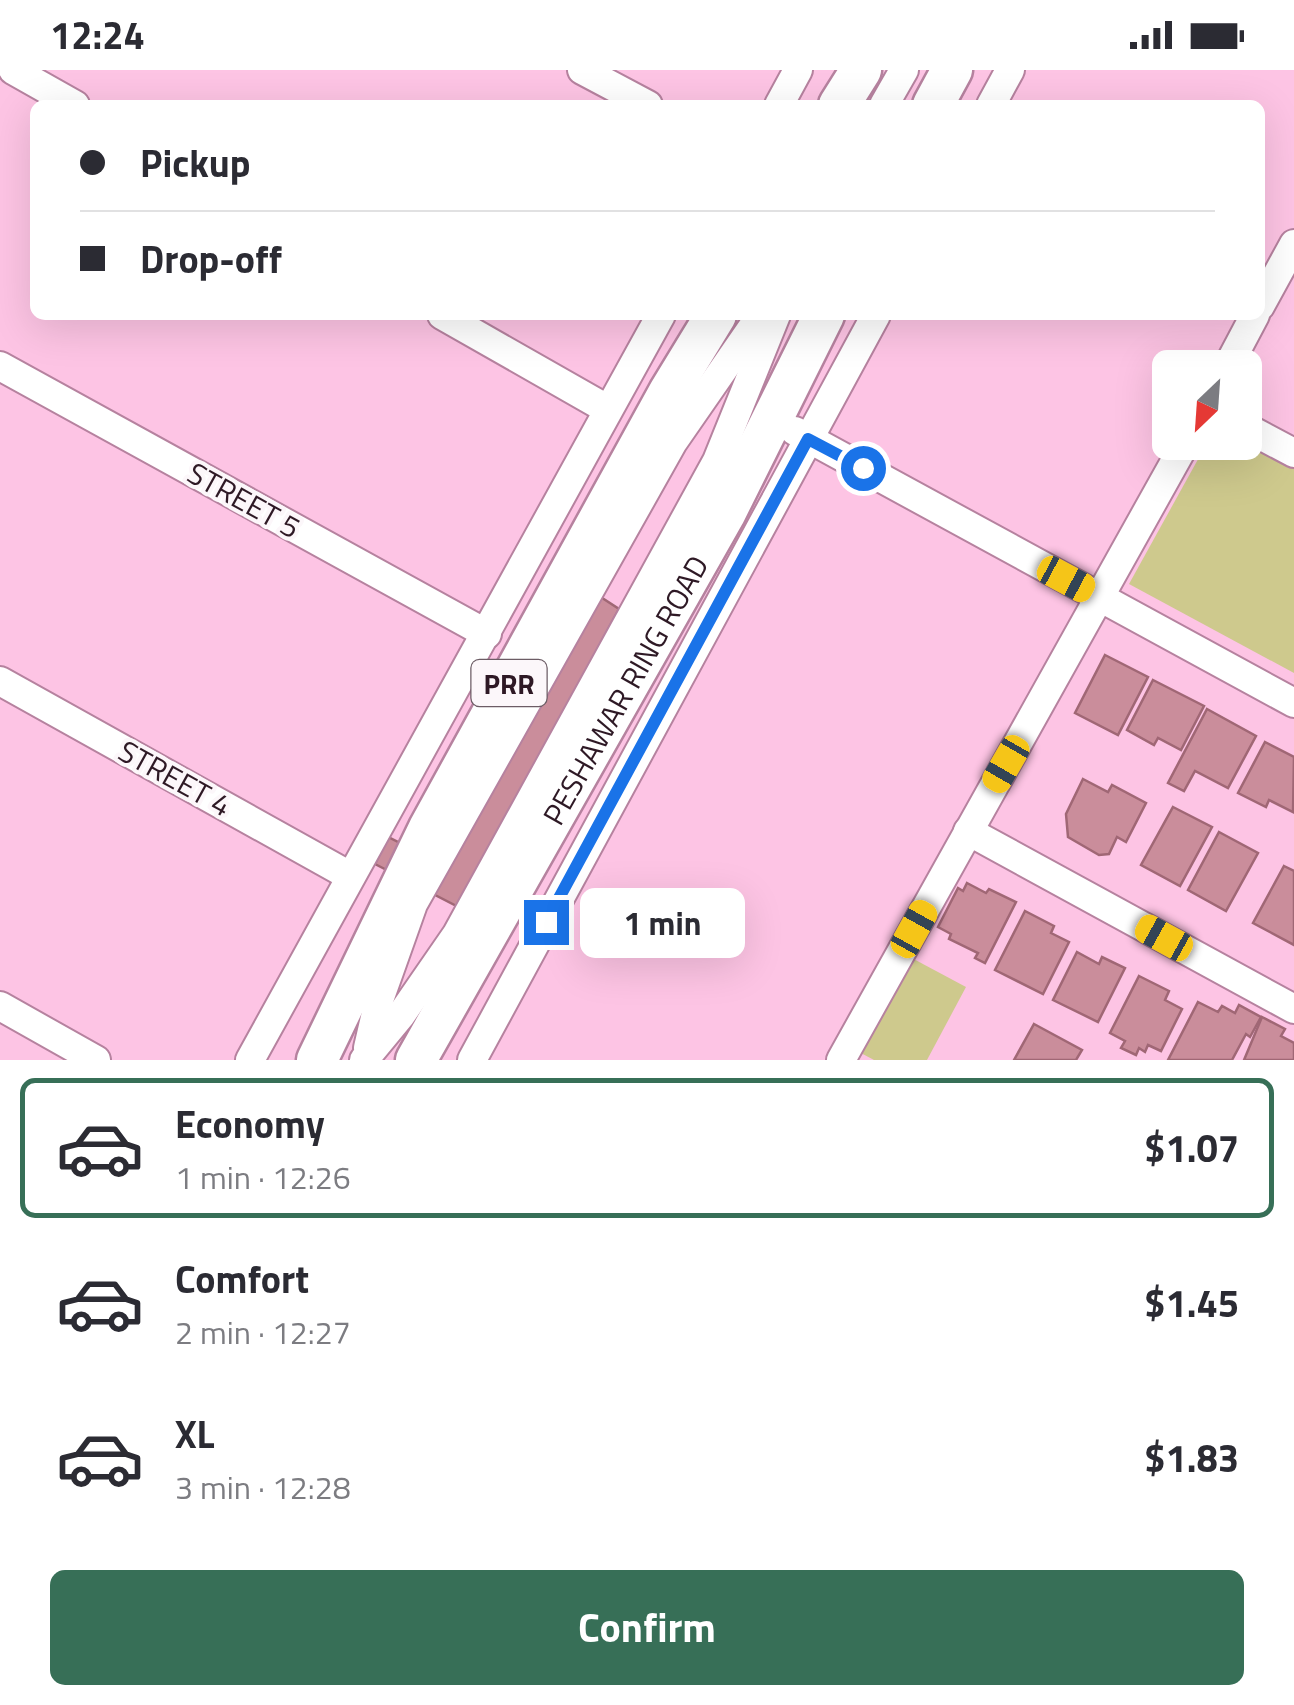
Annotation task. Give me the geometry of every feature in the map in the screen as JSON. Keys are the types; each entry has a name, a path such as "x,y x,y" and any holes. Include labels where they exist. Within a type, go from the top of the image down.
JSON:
{"highway":[{"path":"842,100 861,70"},
{"path":"935,100 952,70"},
{"name":"PRR","path":"316,1060 429,828 668,392 713,320"},
{"name":"PESHAWAR RING ROAD","path":"416,1060 726,514 821,320"}],"street":[{"path":"13,70 65,100"},
{"path":"582,70 639,100"},
{"path":"782,100 798,70"},
{"path":"887,100 904,70"},
{"path":"994,100 1010,70"},
{"path":"1265,297 1294,244"},
{"path":"451,320 607,409"},
{"path":"250,1060 658,320"},
{"path":"365,1057 379,1000 414,904 674,442 759,320"},
{"path":"365,1057 401,1014 467,916 717,462 774,320"},
{"path":"472,1060 873,320"},
{"path":"1237,350 1252,320"},
{"name":"STREET 5","path":"0,366 487,634"},
{"path":"773,416 808,439 1294,703"},
{"path":"1262,436 1294,454"},
{"path":"841,1060 1176,460"},
{"name":"STREET 4","path":"0,681 350,876"},
{"path":"968,830 1294,1010"},
{"path":"0,1006 96,1060"}],"shaded area":[{"path":"1262,449 1294,463 1294,673 1129,584 1198,460 1262,460"},
{"path":"908,956 966,987 927,1060 874,1060 857,1051"}],"building":[{"path":"593,592 619,609 473,880 507,932 375,864 388,837 446,866"},
{"path":"1105,655 1148,677 1118,735 1075,713"},
{"path":"1153,680 1204,706 1181,750 1158,738 1154,745 1127,730"},
{"path":"1207,709 1256,736 1228,788 1195,771 1184,791 1168,783"},
{"path":"1265,742 1294,757 1293,812 1269,800 1266,807 1238,793"},
{"path":"1083,779 1108,792 1112,785 1146,803 1126,842 1117,837 1109,854 1099,855 1068,837 1066,814"},
{"path":"1173,807 1212,827 1180,886 1141,865"},
{"path":"1219,832 1258,853 1226,911 1188,890"},
{"path":"1284,866 1294,871 1294,945 1253,923"},
{"path":"967,883 1016,902 985,963 975,958 978,953 949,939 951,934 938,927 958,888 963,891"},
{"path":"1025,911 1054,926 1051,933 1069,942 1043,994 995,970"},
{"path":"1077,952 1099,964 1102,957 1125,968 1098,1022 1053,1000"},
{"path":"1139,976 1169,991 1165,1000 1182,1009 1161,1051 1148,1045 1145,1052 1139,1048 1136,1055 1121,1048 1125,1041 1110,1033"},
{"path":"1198,1002 1218,1012 1222,1006 1235,1013 1239,1005 1261,1017 1232,1060 1168,1060"},
{"path":"1262,1017 1285,1029 1281,1036 1294,1043 1294,1060 1244,1060"},
{"path":"1034,1024 1082,1050 1076,1060 1014,1060"}],"route":[{"path":"546,922 808,439 863,468"}]}
